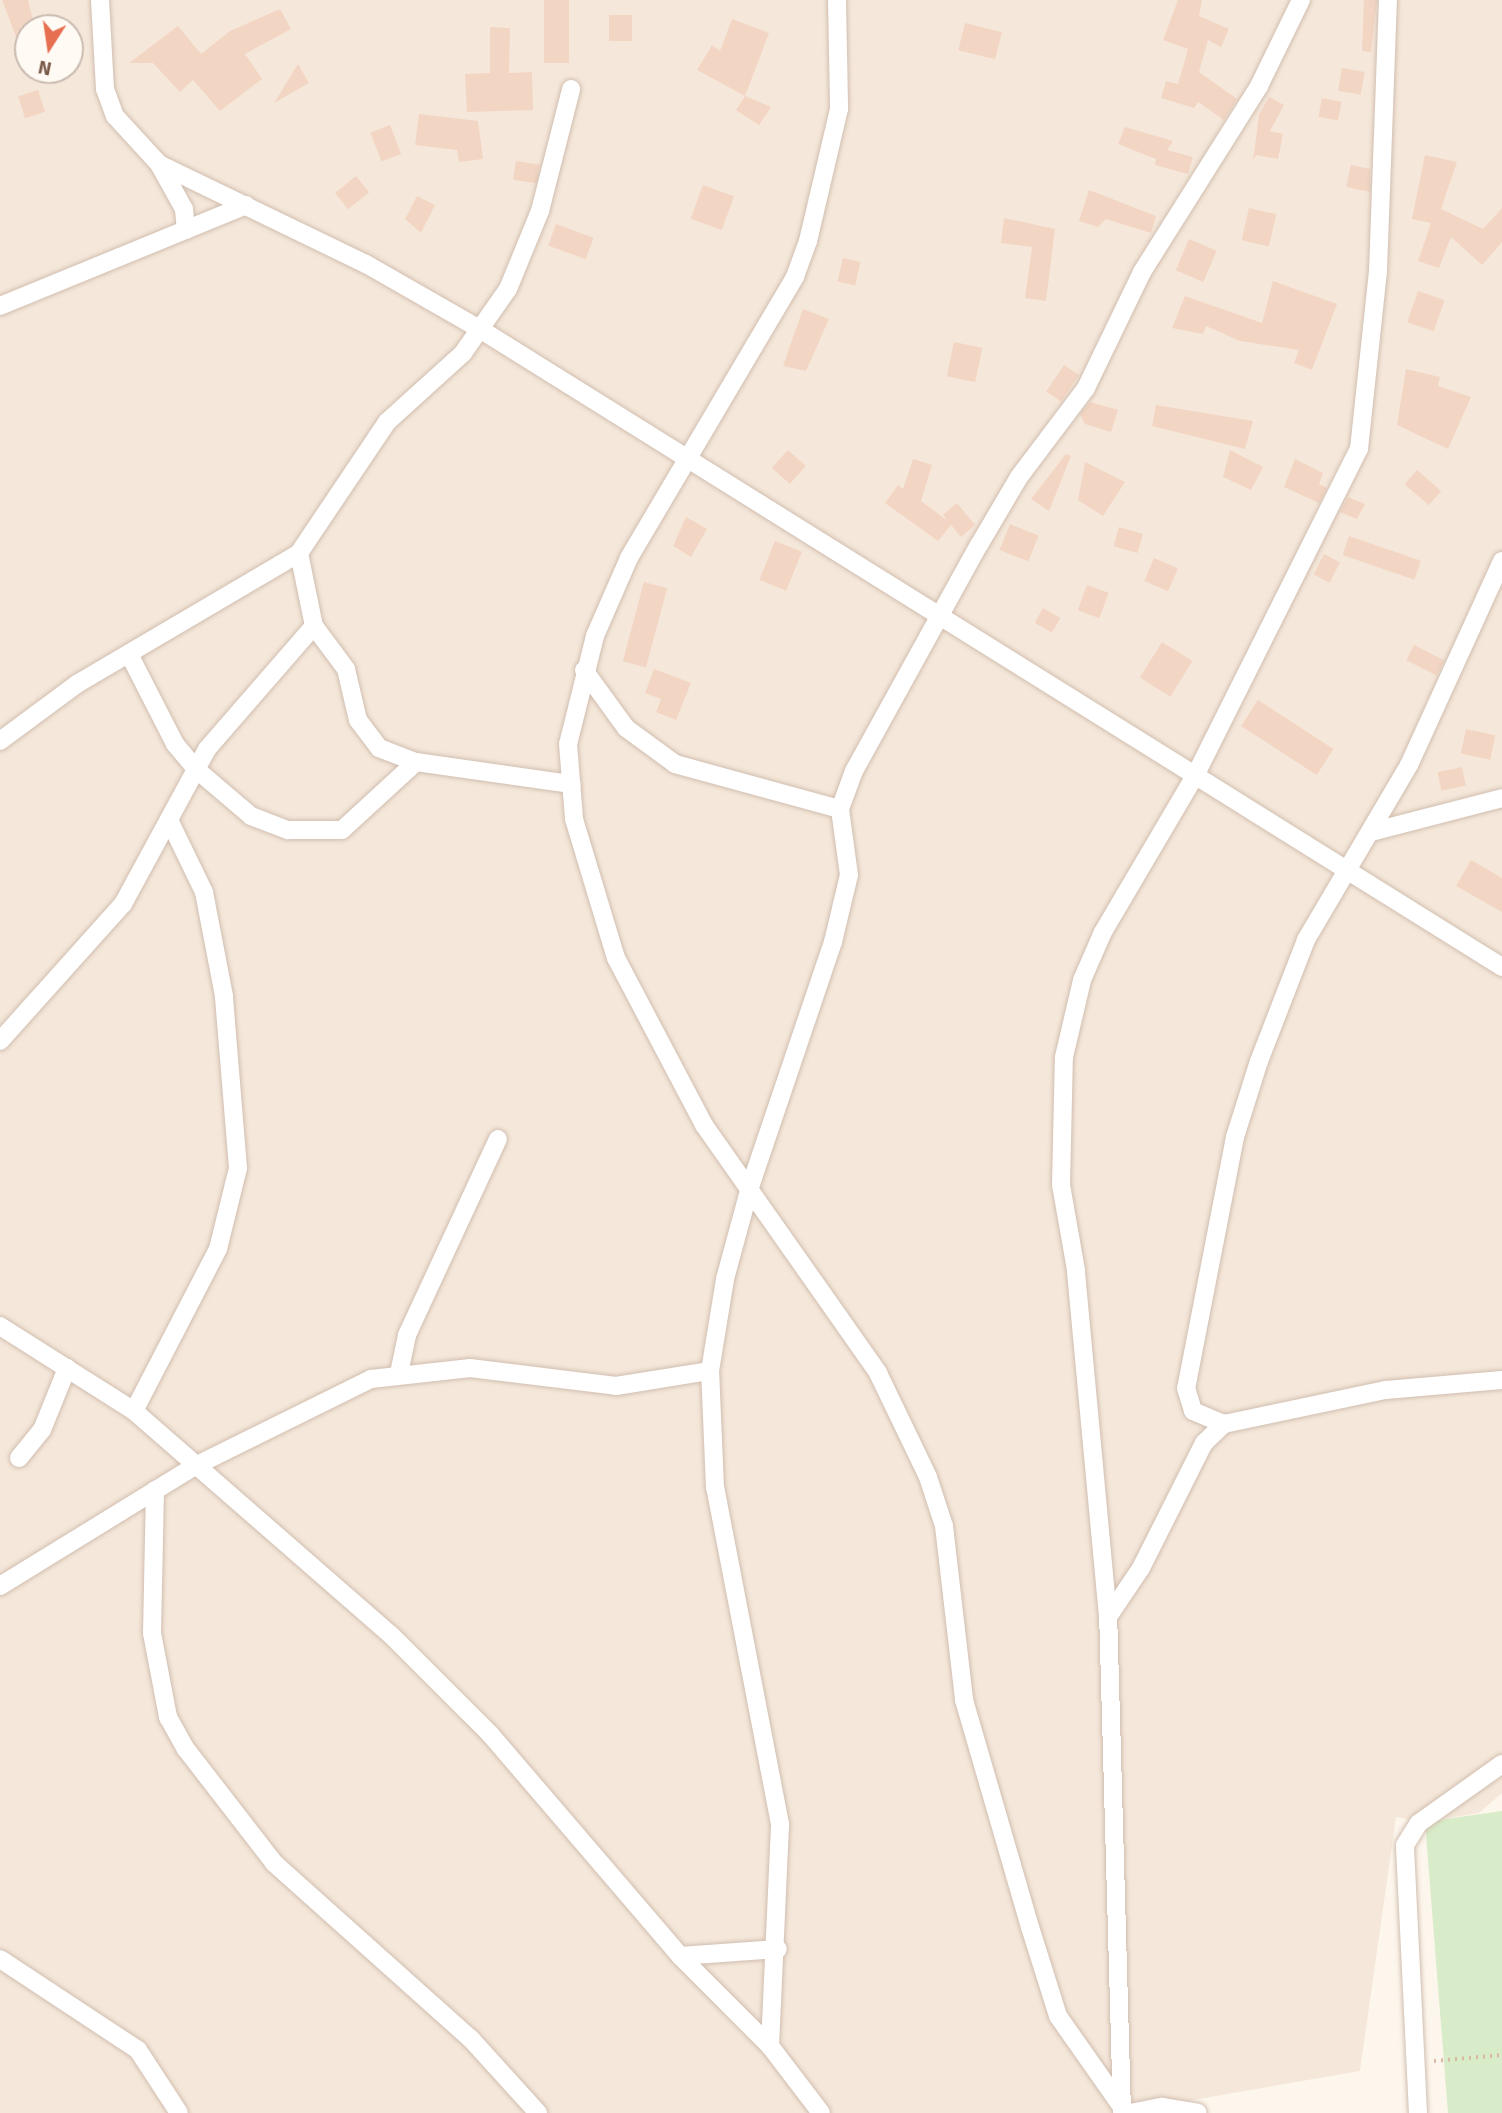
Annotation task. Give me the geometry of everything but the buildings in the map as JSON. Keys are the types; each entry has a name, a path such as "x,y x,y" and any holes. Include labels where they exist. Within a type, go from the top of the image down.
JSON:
{"street":[{"path":"100,0 108,98 133,142 159,164 246,205 482,331 1502,967"},
{"path":"837,0 839,109 808,241 795,277 629,558 583,670 569,744 571,784 590,888 616,958 704,1125 878,1373 928,1477 944,1526 964,1700 1030,1927 1058,2016 1125,2111"},
{"path":"771,2046 778,1949 780,1824 715,1489 710,1371 724,1279 750,1187 833,942 849,875 840,809 854,771 942,618 1018,477 1086,388 1142,272 1259,86 1301,0"},
{"path":"1125,2111 1108,1618 1076,1270 1061,1185 1064,1057 1082,980 1103,932 1195,776 1359,449 1378,271 1388,0"},
{"path":"0,741 128,654 299,553 387,422 482,331 525,253 571,89"},
{"path":"159,164 184,209 186,230"},
{"path":"0,306 246,205"},
{"path":"299,553 314,626 346,669 365,736 394,756 416,762 571,784"},
{"path":"1224,1424 1193,1411 1186,1388 1235,1138 1306,940 1409,765 1502,561"},
{"path":"0,1041 123,904 223,726 314,626"},
{"path":"128,654 176,744 197,771 251,816 323,835 351,823 416,762"},
{"path":"583,670 626,727 675,764 840,809"},
{"path":"1371,832 1502,798"},
{"path":"134,1411 218,1249 238,1168 224,996 204,892 169,820"},
{"path":"399,1373 407,1335 498,1139"},
{"path":"0,1326 134,1411 392,1636 490,1734 680,1956 771,2046 821,2113"},
{"path":"19,1458 42,1430 67,1368"},
{"path":"0,1586 155,1490 272,1423 399,1373 470,1368 616,1386 710,1371"},
{"path":"1108,1618 1147,1559 1204,1443 1224,1424 1385,1390 1502,1380"},
{"path":"155,1490 152,1633 168,1717 186,1749 274,1863 471,2039 538,2113"},
{"path":"1418,2113 1418,2060 1405,1845 1419,1823 1502,1764"},
{"path":"680,1956 778,1949"},
{"path":"0,1959 138,2050 178,2113"},
{"path":"1125,2111 1162,2107 1198,2113"}],"path":[{"path":"1418,2060 1502,2055"}],"shaded area":[{"path":"0,0 1502,0 1502,1793 1479,1813 1425,1822 1396,1817 1360,2071 1118,2113 0,2113"}],"green space":[{"path":"1502,1811 1502,2113 1448,2113 1425,1822"}]}
